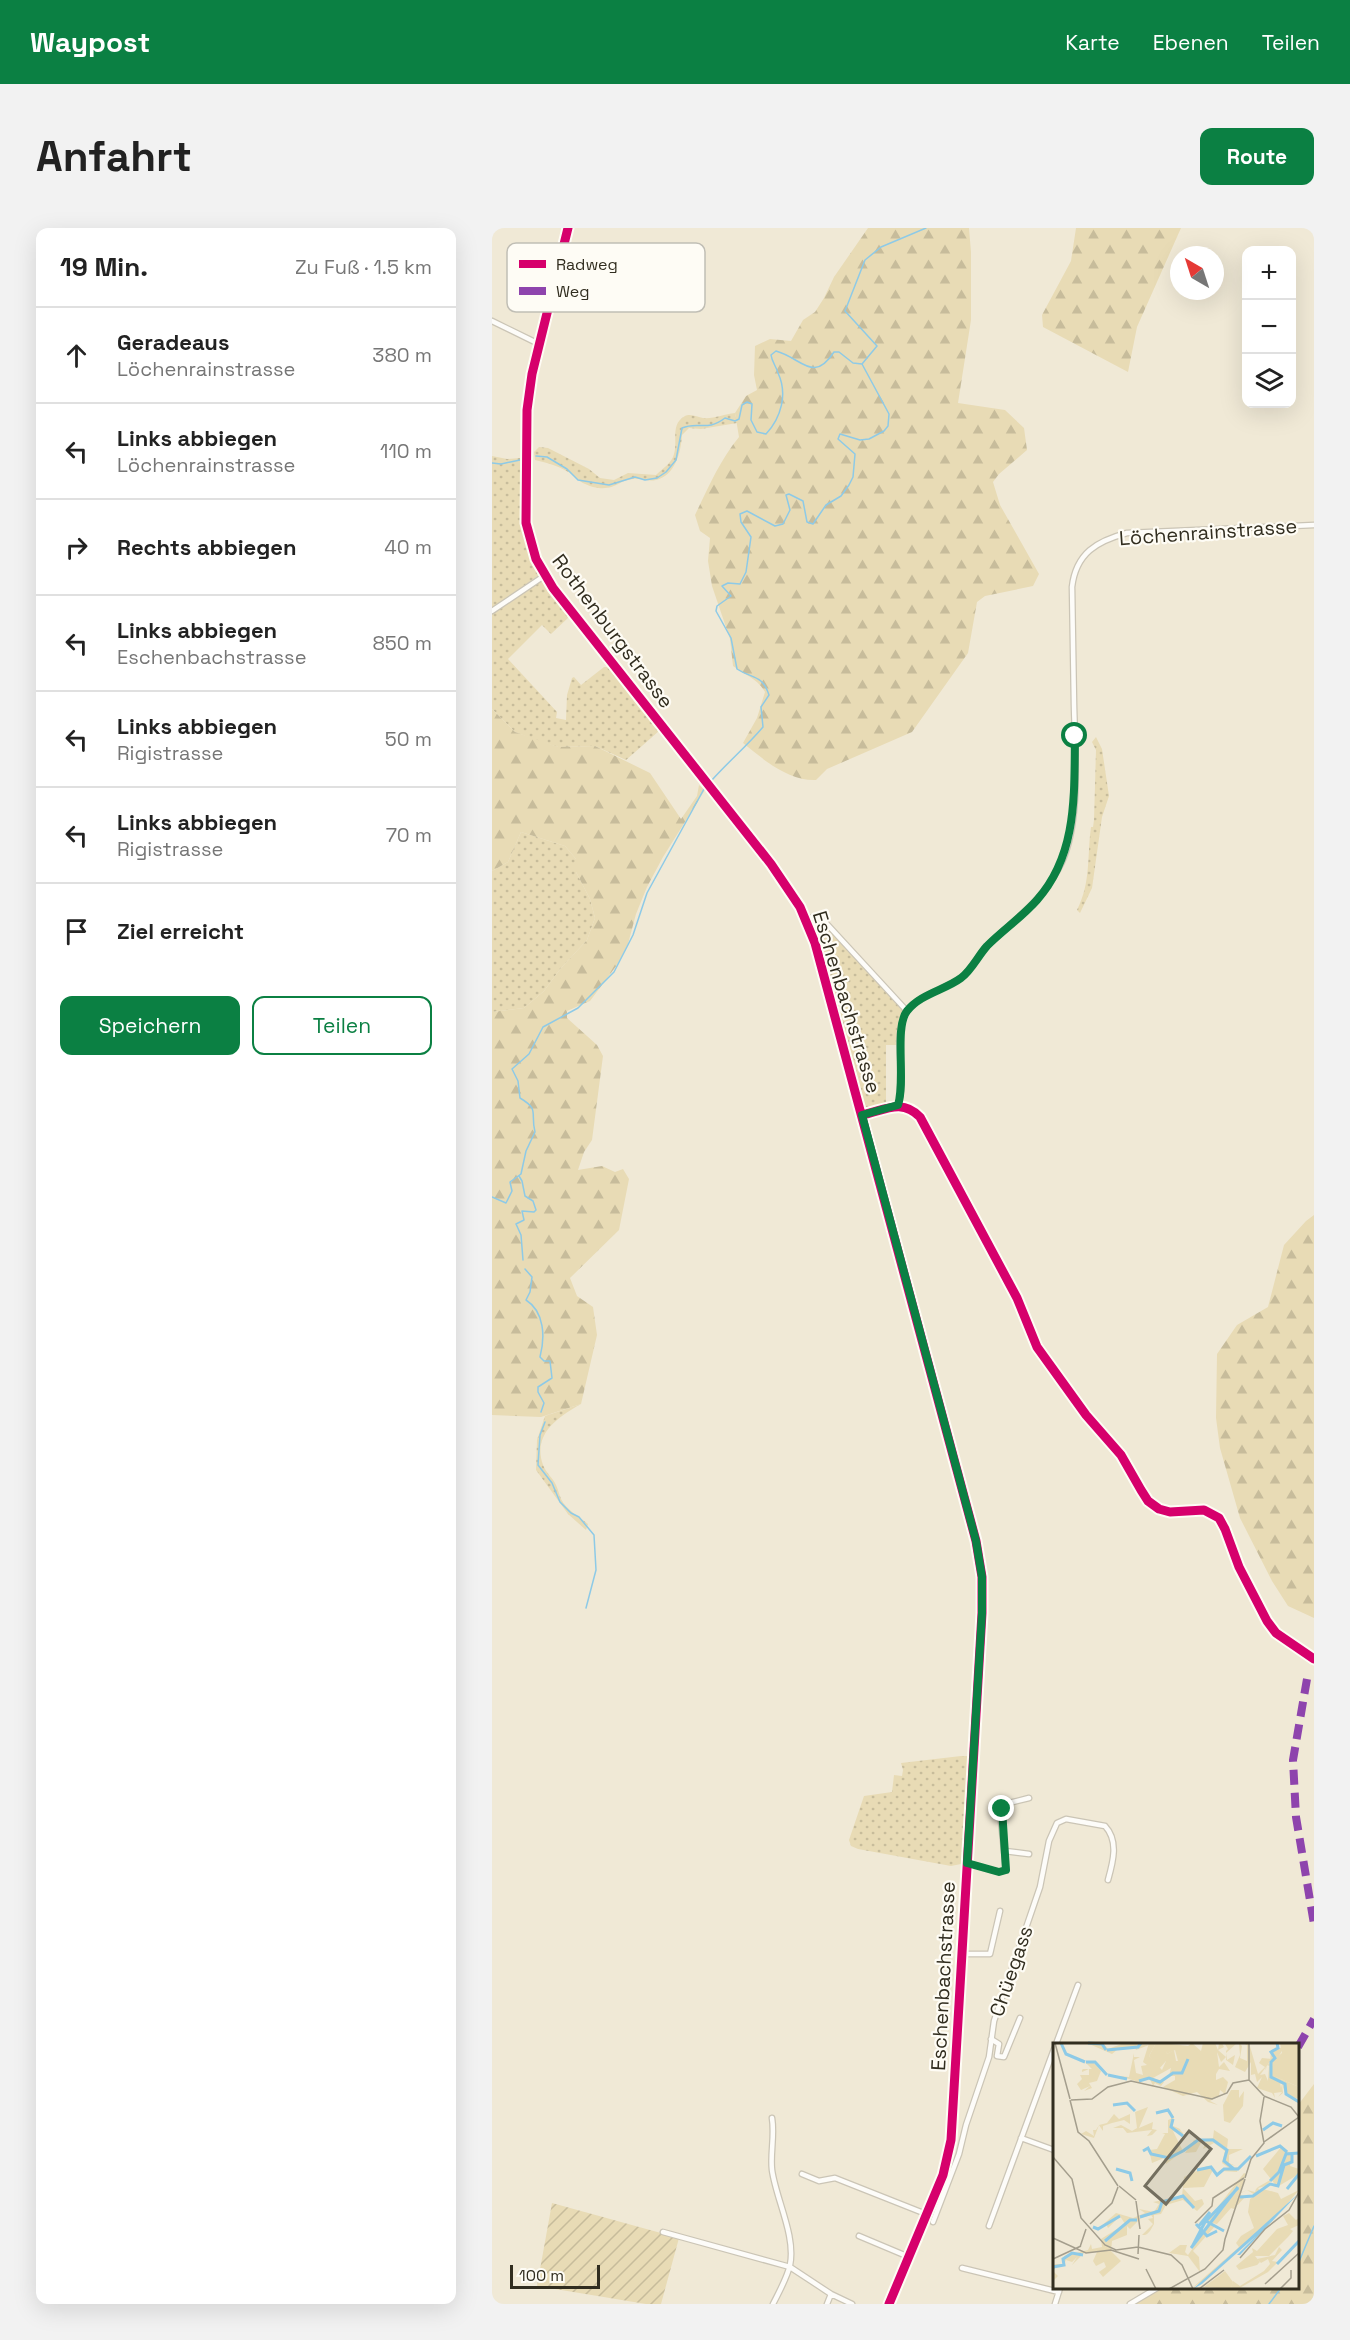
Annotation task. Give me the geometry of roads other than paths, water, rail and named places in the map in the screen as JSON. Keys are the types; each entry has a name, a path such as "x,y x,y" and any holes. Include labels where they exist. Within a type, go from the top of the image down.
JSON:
{"street":[{"name":"Rothenburgstrasse","path":"564,243 568,228"},
{"name":"Rothenburgstrasse","path":"547,312 527,397 525,504 530,542 544,576 771,864 800,907"},
{"path":"492,321 539,344"},
{"name":"Löchenrainstrasse","path":"907,1011 916,1003 963,977 987,946 1039,898 1062,861 1069,838 1074,800 1072,586 1074,571 1080,559 1097,544 1127,533 1314,525"},
{"path":"492,611 544,576"},
{"name":"Eschenbachstrasse","path":"800,907 821,965 862,1115 976,1541 982,1577 982,1613 952,2124 946,2163 889,2304"},
{"path":"806,919 817,916 826,922 907,1011 901,1033 902,1081 898,1105 862,1115"},
{"path":"967,1863 1002,1872 1006,1868 1000,1811 1009,1803 1029,1798"},
{"name":"Chüegass","path":"933,2222 959,2154 966,2125 989,2057 994,2021 1040,1887 1051,1833 1057,1823 1066,1819 1106,1826 1112,1835 1114,1849 1108,1880"},
{"path":"1005,1851 1029,1854"},
{"name":"Eschenbachstrasse","path":"962,1954 990,1954 1000,1911"},
{"path":"1056,2043 1078,1985"},
{"path":"991,2039 999,2044 998,2056 1004,2057 1020,2018"},
{"path":"989,2226 1053,2052"},
{"path":"772,2118 774,2138 772,2168 790,2241 789,2267 773,2304"},
{"path":"952,2124 966,2125"},
{"path":"1021,2138 1053,2150"},
{"path":"802,2174 819,2181 835,2178 926,2214"},
{"path":"663,2232 789,2267 831,2294 852,2304"},
{"path":"859,2236 909,2257"},
{"path":"962,2268 1053,2289"},
{"path":"1130,2304 1155,2289"},
{"path":"1055,2304 1059,2290"},
{"path":"827,2304 831,2294"}],"waterway":[{"path":"712,780 763,727 761,707 769,695 760,680 737,669 731,638 716,611 717,606 731,596 722,586 728,583 740,584 746,572 751,537 741,522 740,514 747,511 775,526 783,524 790,510 786,495 789,494 803,501 807,522 813,524 826,505 841,496 853,477 855,454 838,439 840,434 860,440 869,439 884,431 888,426 889,414 862,364 877,346 845,311 865,260 881,247 926,228"},
{"path":"536,456 547,457 567,469 578,480 609,485 635,477 645,480 657,478 666,472 676,460 682,428 713,424 725,418 735,421 739,419 742,405 747,402 752,404 751,420 757,432 766,434 776,421 783,397 781,381 771,355 776,351 813,368 827,361 834,352 839,352 853,363 862,364"},
{"path":"492,463 501,464 520,460"},
{"path":"492,1197 506,1203 512,1191 510,1182 521,1174 526,1151 535,1132 532,1109 520,1098 518,1081 512,1069 529,1054 543,1027 578,1008 614,972 633,935 647,893 704,789"},
{"path":"519,1176 525,1196 533,1201 536,1210 534,1212 522,1211 524,1220 516,1224 521,1235 523,1260"},
{"path":"525,1269 532,1277 530,1292 526,1300 537,1311 542,1326 543,1342 540,1357 544,1361 550,1361 552,1378 538,1387 544,1403 541,1412"},
{"path":"545,1422 540,1435 538,1465 552,1483 560,1502 571,1513 579,1517 594,1535 596,1570 586,1608"},
{"path":"1299,2262 1314,2226"},
{"path":"1269,2304 1280,2289"}]}
